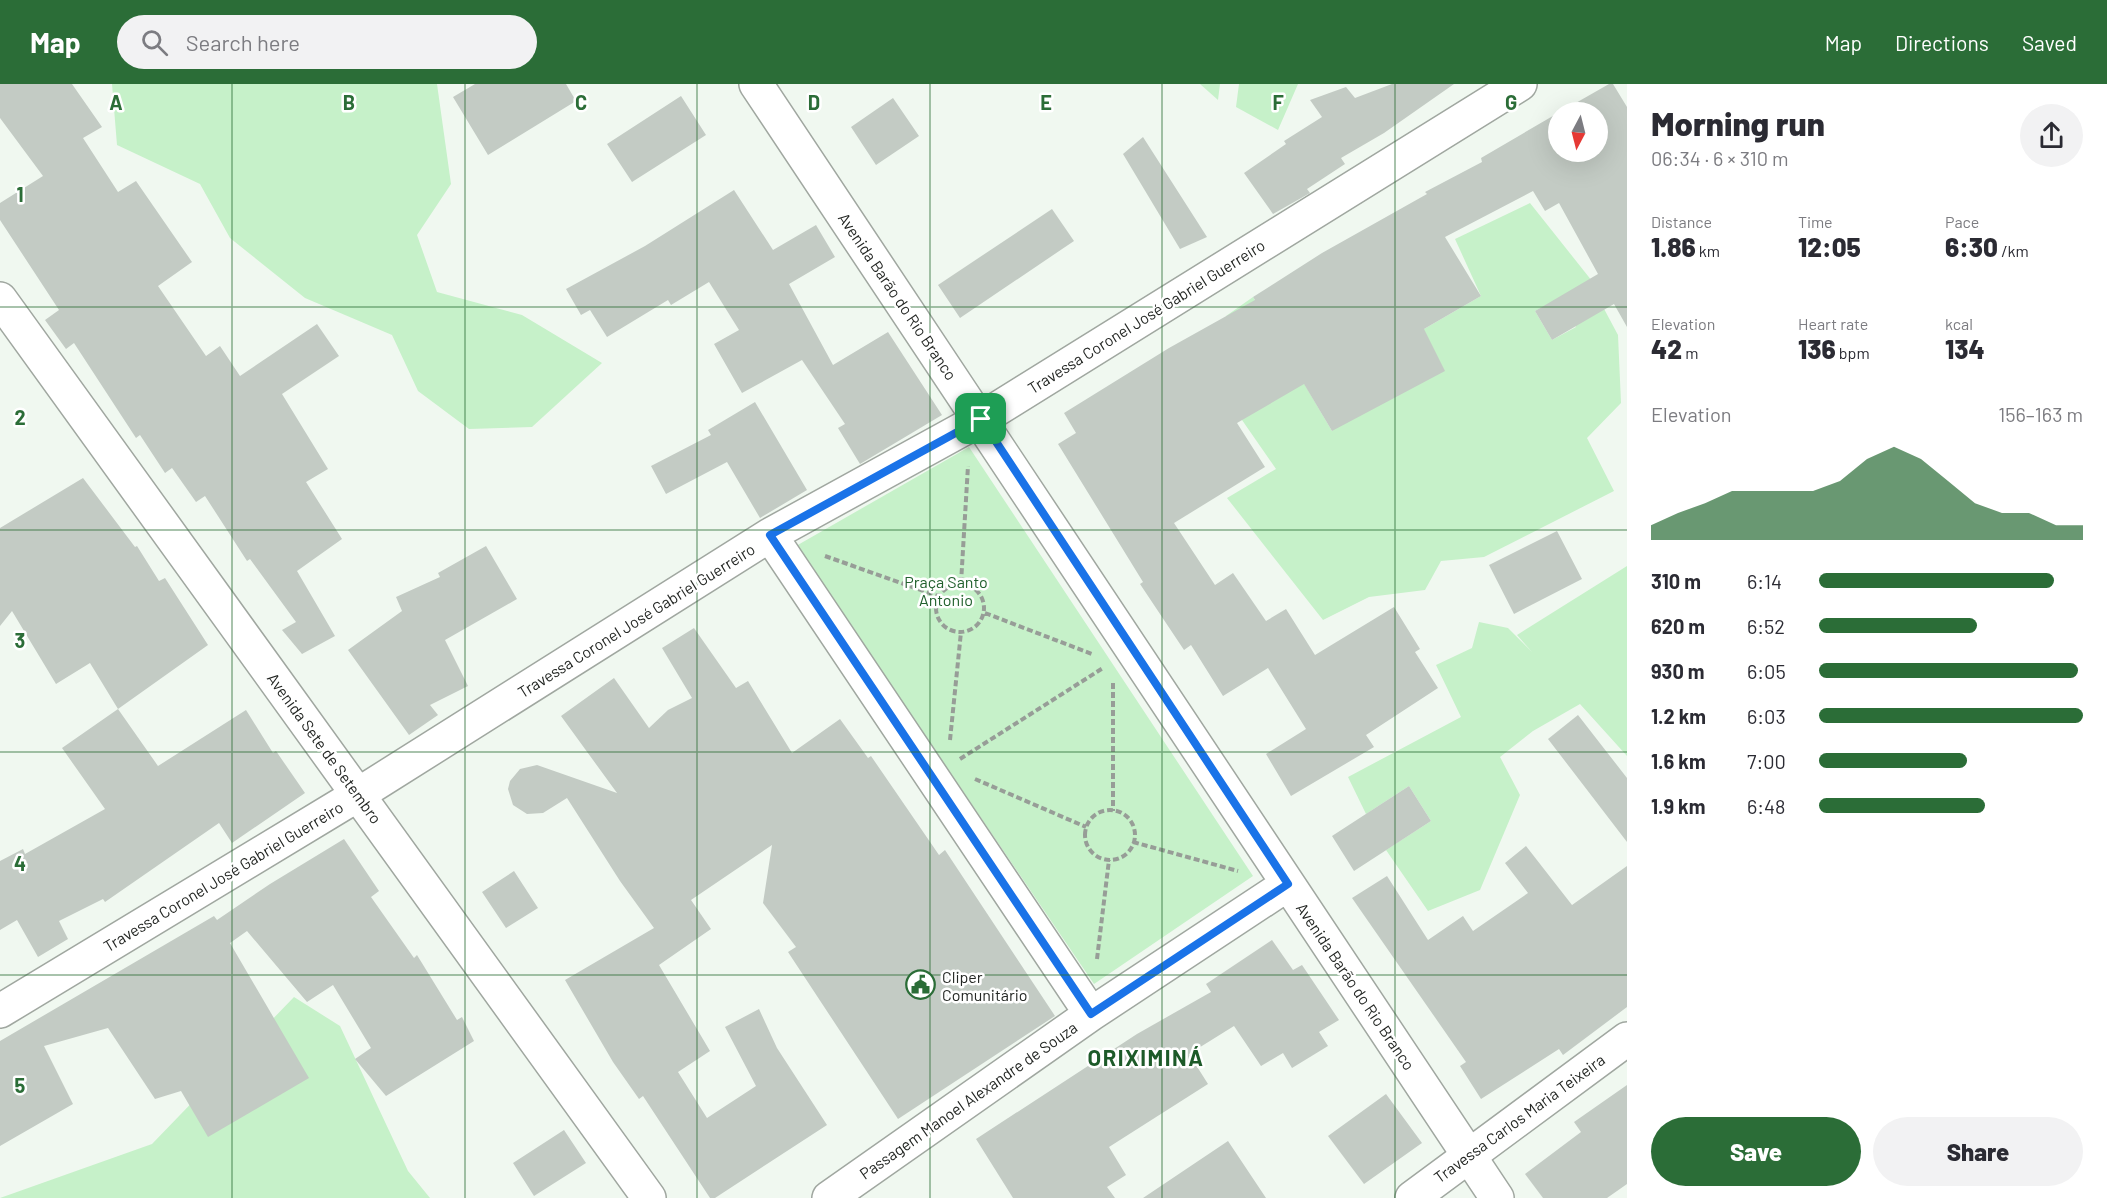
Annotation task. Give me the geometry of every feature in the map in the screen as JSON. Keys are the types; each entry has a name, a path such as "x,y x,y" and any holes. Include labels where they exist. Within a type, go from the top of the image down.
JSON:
{"street":[{"name":"Avenida Barão do Rio Branco","path":"756,84 981,419 1497,1198"},
{"name":"Travessa Coronel José Gabriel Guerreiro","path":"0,1011 359,794 770,535 981,419 1520,84"},
{"name":"Avenida Sete de Setembro","path":"0,299 649,1198"},
{"path":"770,535 1091,1014"},
{"name":"Passagem Manoel Alexandre de Souza","path":"829,1198 1091,1014 1288,884"},
{"name":"Travessa Carlos Maria Teixeira","path":"1412,1198 1627,1039"}],"path":[{"path":"961,584 968,458"},
{"path":"818,553 938,596"},
{"path":"950,585 972,586 978,591 985,605 985,613 977,626 961,632 952,631 939,620 936,612 938,596 950,585"},
{"path":"985,613 1102,657"},
{"path":"949,745 961,632"},
{"path":"957,761 1113,661"},
{"path":"1113,673 1113,810"},
{"path":"968,776 1086,827"},
{"path":"1113,810 1128,818 1133,825 1133,842 1124,855 1109,860 1095,855 1090,849 1085,835 1086,827 1097,814 1113,810"},
{"path":"1133,842 1242,873"},
{"path":"1096,961 1109,860"}],"green space":[{"path":"112,84 437,84 451,184 417,235 437,292 522,315 602,363 532,427 469,429 418,391 392,335 305,298 230,238 200,184 117,145"},
{"path":"1200,84 1220,84 1218,100"},
{"path":"1239,84 1298,84 1278,130 1236,107"},
{"path":"1530,203 1592,281 1535,311 1552,340 1576,327 1562,303 1595,292 1618,335 1621,403 1587,438 1614,491 1484,557 1441,561 1425,590 1369,597 1323,620 1227,498 1276,469 1242,420 1226,316 1253,297 1332,431 1424,329 1481,296 1455,239"},
{"name":"Praça Santo Antonio","path":"969,447 1253,876 1094,984 796,546"},
{"path":"1627,566 1627,756 1580,704 1533,731 1500,757 1520,795 1480,890 1428,911 1386,850 1431,821 1409,786 1366,814 1348,777 1461,717 1436,665 1472,648 1479,622 1508,628 1532,652 1517,635"},
{"path":"294,997 340,1026 408,1171 430,1198 0,1198 152,1144"}],"building":[{"path":"0,84 72,84 102,127 83,138 118,192 136,181 192,262 158,286 206,356 220,346 240,376 317,324 339,356 282,394 328,469 306,482 342,539 297,571 335,636 302,654 282,630 296,622 250,559 247,561 205,496 196,502 172,468 165,473 140,435 136,438 74,343 66,349 45,320 59,310 0,220 0,203 43,176 0,118"},
{"path":"475,84 566,84 576,101 488,155 453,97"},
{"path":"1392,84 1454,84 1384,133 1341,158 1345,164 1307,189 1310,193 1273,214 1244,173 1286,144 1284,141 1322,117 1310,100 1346,87 1355,98"},
{"path":"1609,84 1613,84 1627,107 1627,327 1614,304 1552,340 1535,311 1598,274 1559,203 1545,211 1533,191 1445,237 1481,296 1424,329 1445,371 1332,431 1304,384 1237,423 1265,467 1174,523 1215,585 1233,573 1266,621 1286,609 1315,655 1394,607 1420,649 1415,652 1438,688 1366,735 1374,747 1291,796 1266,754 1306,729 1268,668 1223,696 1191,645 1184,650 1140,584 1143,582 1058,444 1076,433 1064,413 1169,348 1255,300 1253,297 1322,253 1427,194 1425,192 1482,162 1481,158 1548,119 1548,162 1608,162 1608,102 1578,102"},
{"path":"681,96 706,135 632,182 607,144"},
{"path":"893,98 919,136 876,165 851,127"},
{"path":"1143,137 1207,237 1180,249 1123,154"},
{"path":"734,190 773,250 816,225 835,257 789,284 833,365 888,332 942,415 860,464 838,428 845,424 802,360 742,393 714,344 739,330 709,282 671,305 668,300 607,337 590,310 581,315 566,289 645,246"},
{"path":"1052,209 1074,241 960,318 938,285"},
{"path":"755,402 807,490 760,518 727,462 666,494 651,466 711,435 708,430"},
{"path":"83,478 135,547 137,546 159,581 165,578 208,645 118,709 90,663 56,684 12,611 0,626 0,528"},
{"path":"1557,531 1582,579 1514,614 1489,565"},
{"path":"486,546 517,599 445,640 468,686 430,705 438,715 409,735 348,650 402,611 396,597 440,577 438,573"},
{"path":"694,628 736,688 748,681 792,753 840,719 868,758 871,756 939,855 945,850 1055,1016 898,1119 788,952 796,947 763,903 772,845 691,900 711,929 659,965 710,1051 678,1072 707,1118 756,1086 725,1027 759,1009 777,1048 827,1125 715,1198 710,1198 643,1096 639,1099 613,1062 565,980 654,928 620,881 567,798 543,813 527,814 513,805 508,789 510,781 520,769 537,765 617,793 561,716 614,678 649,728 668,710 692,698 662,648"},
{"path":"118,709 158,766 246,710 273,753 276,751 305,793 232,843 219,823 105,902 103,899 59,921 68,939 38,957 17,920 0,930 0,861 23,849 25,854 105,809 62,748"},
{"path":"1578,715 1627,778 1627,842 1548,739"},
{"path":"1409,786 1431,821 1354,871 1332,836"},
{"path":"344,839 379,891 371,897 414,958 417,955 457,1020 462,1017 474,1041 386,1096 355,1059 371,1048 333,985 307,1002 247,931 230,943 309,1078 208,1137 181,1091 155,1099 108,1028 44,1046 73,1104 0,1146 0,1041 214,916 217,920 270,884"},
{"path":"1526,846 1572,905 1627,866 1627,1007 1563,1055 1559,1049 1481,1099 1460,1066 1466,1062 1352,898 1387,876 1428,940 1463,916 1473,931 1528,893 1505,863"},
{"path":"514,871 538,908 506,928 482,892"},
{"path":"1272,940 1293,970 1302,965 1339,1020 1319,1032 1328,1046 1292,1068 1283,1053 1261,1066 1234,1026 1189,1054 1208,1084 1109,1147 1126,1175 1107,1187 1115,1198 1013,1198 976,1139 1137,1034 1211,992 1206,984"},
{"path":"1627,1085 1627,1184 1607,1198 1543,1198 1525,1174 1581,1132 1574,1122"},
{"path":"1386,1094 1422,1143 1364,1184 1328,1136"},
{"path":"564,1130 586,1163 534,1196 513,1163"},
{"path":"1228,1141 1266,1198 1143,1198"}],"place":[{"name":"Cliper Comunitário","path":"921,985"}],"district":[{"name":"ORIXIMINÁ","path":"1146,1057"}],"route":[{"path":"981,419 1288,884 1091,1014 770,535 981,419"}]}
